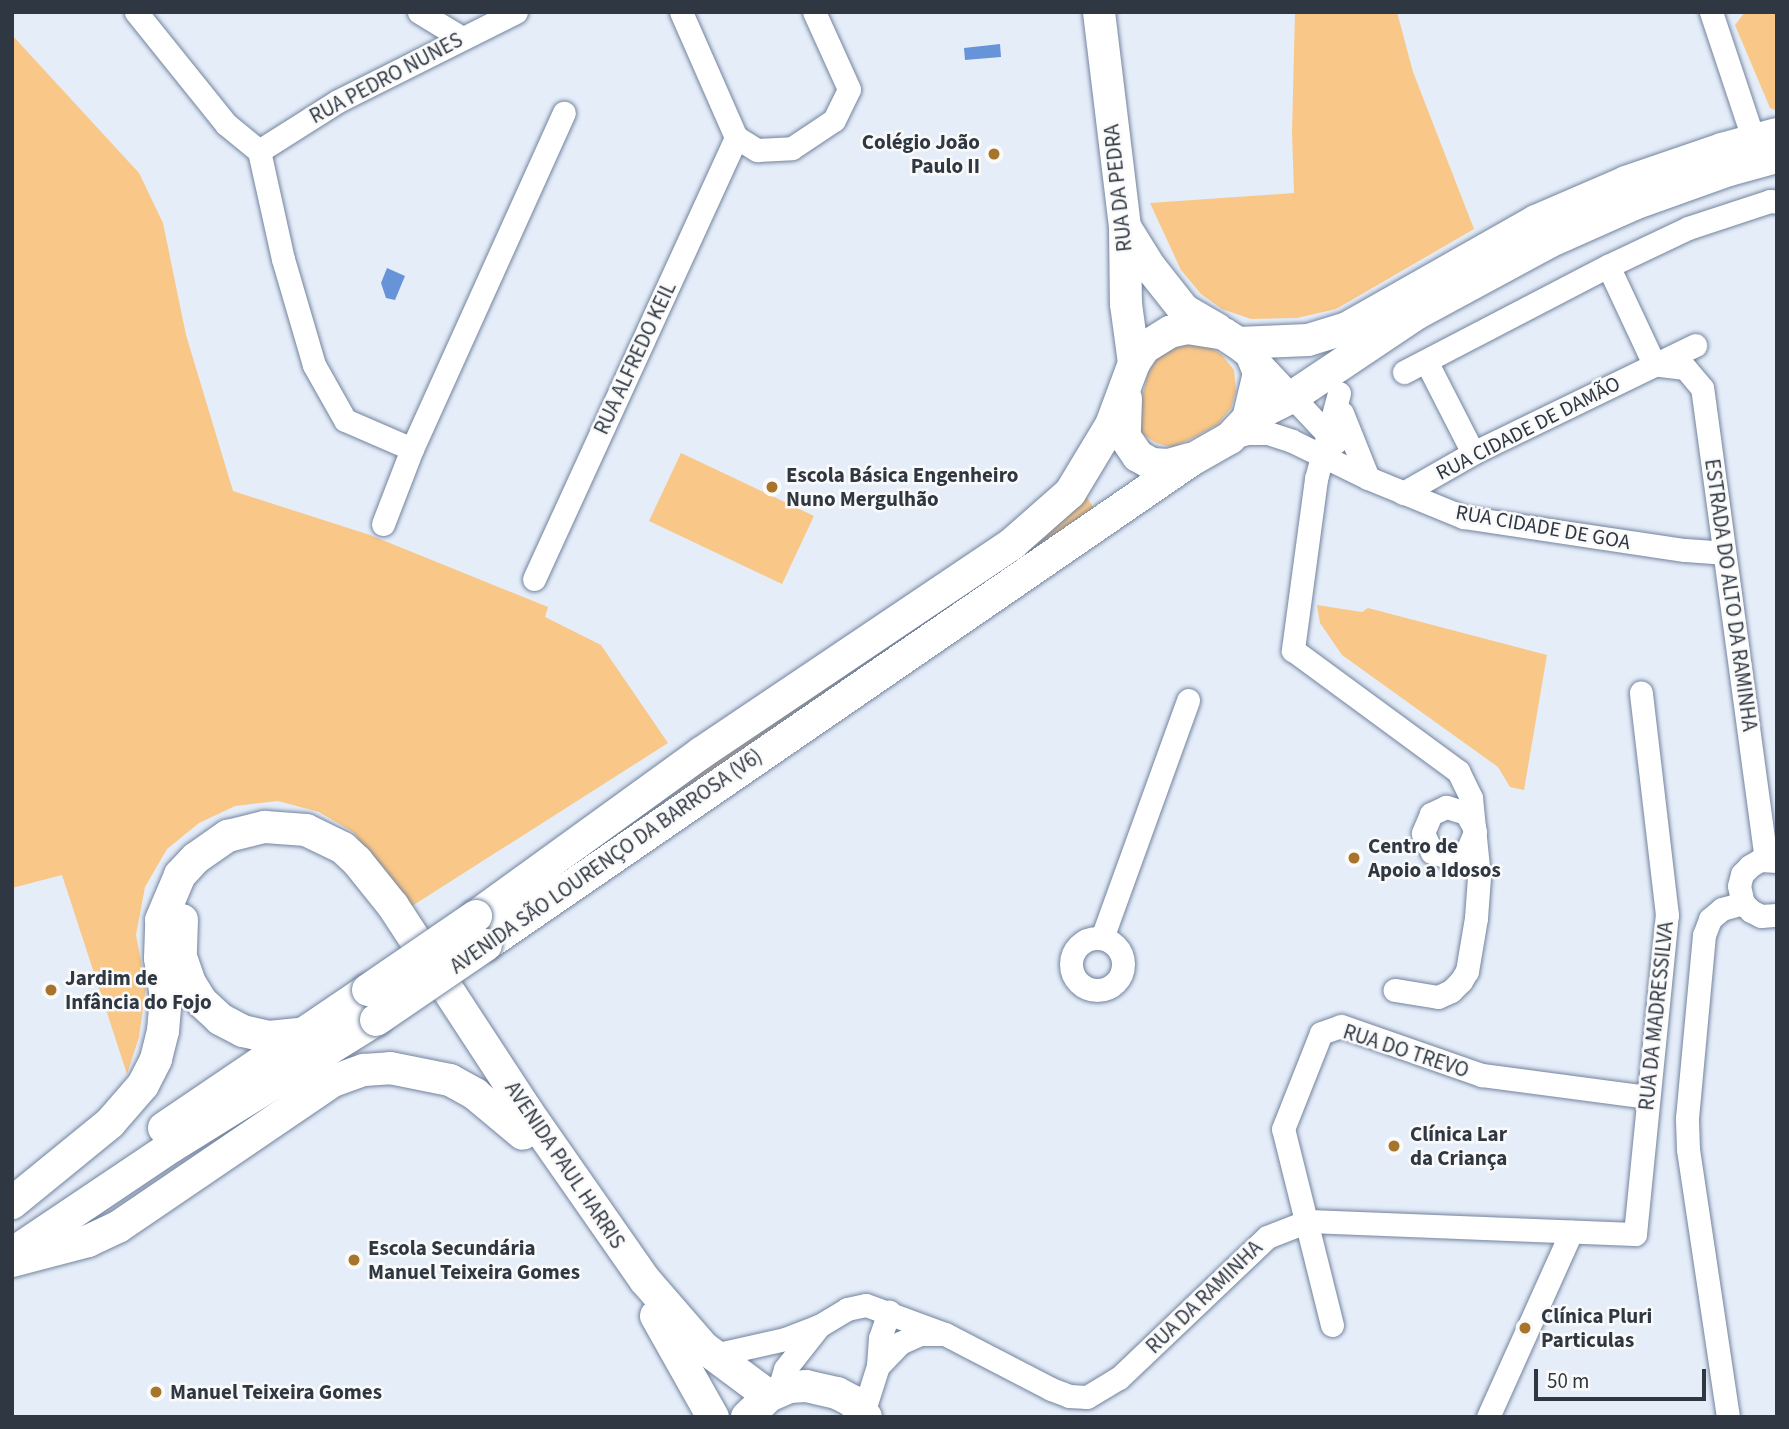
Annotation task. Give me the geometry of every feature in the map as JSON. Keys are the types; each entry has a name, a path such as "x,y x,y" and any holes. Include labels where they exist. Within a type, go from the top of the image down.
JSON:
{"main road":[{"name":"RUA DA PEDRA","path":"1099,12 1125,228 1126,304 1131,372"},
{"name":"AVENIDA SÃO LOURENÇO DA BARROSA (V6)","path":"481,930 701,753 1013,543 1070,493 1111,425 1131,372 1144,348 1170,332 1187,328 1238,343 1308,340 1347,328 1536,221 1626,182 1769,144"},
{"name":"AVENIDA SÃO LOURENÇO DA BARROSA (V6)","path":"12,1254 171,1147 481,930 1193,459 1292,397 1357,351 1416,314 1549,242 1634,204 1729,170 1769,144"},
{"path":"1125,228 1150,267 1184,310 1238,343 1259,373 1239,429"},
{"name":"AVENIDA SÃO LOURENÇO DA BARROSA (V6)","path":"1131,372 1124,416 1130,448 1152,464 1169,465 1193,459"},
{"name":"AVENIDA PAUL HARRIS","path":"12,1203 110,1123 144,1085 156,1059 163,1031 166,998 160,958 161,920 180,875 211,846 228,836 265,827 306,830 343,848 358,861 393,906 586,1199 653,1290 703,1348 765,1401"},
{"path":"299,1034 269,1037 243,1031 220,1019 202,1002 190,983 181,957 181,922 194,889 212,870 231,857 278,847 303,849 325,860 351,881 407,958 523,1134"},
{"name":"AVENIDA SÃO LOURENÇO DA BARROSA (V6)","path":"12,1234 299,1034 372,1005"},
{"path":"12,1261 88,1241 118,1227 333,1081 364,1070 390,1068 450,1080 475,1094 523,1134"},
{"name":"AVENIDA PAUL HARRIS","path":"523,1134 660,1321 713,1417"},
{"path":"765,1401 806,1385 822,1387 852,1401 864,1415"}],"street":[{"path":"136,12 226,124 259,151 283,259 314,365 345,420 412,449"},
{"path":"419,12 462,38"},
{"name":"RUA PEDRO NUNES","path":"259,151 338,101 516,12"},
{"path":"681,12 736,137 757,150 792,148 834,120 849,89 814,12"},
{"path":"1711,12 1769,144"},
{"path":"383,524 412,449 564,113"},
{"name":"RUA ALFREDO KEIL","path":"534,579 736,137"},
{"path":"1404,372 1608,266 1688,228 1770,201 1777,202"},
{"path":"1608,266 1654,364"},
{"path":"1238,343 1292,397 1325,444 1368,478"},
{"name":"RUA CIDADE DE DAMÃO","path":"1403,493 1474,453 1695,345"},
{"path":"1357,351 1343,375 1316,479 1293,650 1448,761 1465,783 1479,877 1476,918 1467,971 1451,992 1438,997 1395,990"},
{"path":"1426,361 1474,453"},
{"name":"ESTRADA DO ALTO DA RAMINHA","path":"1654,364 1685,368 1702,388 1724,553 1772,861"},
{"path":"1339,393 1343,422 1368,478"},
{"path":"1239,429 1248,433 1268,433 1325,444"},
{"name":"RUA CIDADE DE GOA","path":"1368,478 1463,517 1724,553"},
{"name":"RUA DA MADRESSILVA","path":"1572,1232 1635,1234 1647,1097 1668,915 1641,693"},
{"path":"1102,938 1188,700"},
{"path":"1772,861 1755,862 1742,874 1739,891 1743,903 1756,914 1777,915"},
{"path":"1728,1417 1689,1158 1687,1118 1704,935 1710,919 1722,909 1743,903"},
{"name":"RUA DO TREVO","path":"1332,1325 1283,1129 1321,1033 1341,1026 1482,1075 1647,1097"},
{"name":"RUA DA RAMINHA","path":"714,1355 785,1339 819,1326 830,1317 858,1306 873,1306 945,1334 1051,1389 1069,1396 1087,1396 1119,1378 1267,1237 1308,1221 1572,1232"},
{"path":"1489,1417 1572,1232"},
{"path":"864,1415 878,1366 880,1338 889,1312"},
{"path":"765,1401 785,1369 819,1326"},
{"path":"878,1366 900,1343 920,1334 945,1334"}],"shaded area":[{"path":"1295,12 1397,12 1413,72 1474,229 1336,309 1297,318 1251,319 1222,309 1201,294 1181,270 1150,203 1294,193 1292,132"},
{"path":"1745,12 1777,12 1777,111 1770,108 1735,25"},
{"path":"12,35 139,173 163,223 186,335 233,491 370,535 548,607 545,617 601,645 668,743 412,906 353,832 319,812 278,801 235,806 199,823 167,849 145,887 136,935 146,987 139,1037 127,1074 62,875 12,888"},
{"path":"1192,344 1209,347 1221,354 1234,370 1236,391 1231,408 1218,424 1193,438 1172,447 1156,443 1141,433 1138,413 1148,373 1158,357 1170,347"},
{"path":"681,453 814,516 782,584 649,521"},
{"path":"1084,493 1095,510 707,775 492,928 221,1097"},
{"path":"1317,605 1362,612 1368,608 1547,655 1524,790 1510,787 1498,767 1342,655 1320,623"}],"water":[{"path":"1000,44 1001,57 965,60 964,48"},
{"path":"387,268 405,276 395,300 386,298 381,283"}],"place":[{"name":"Colégio João Paulo II","path":"994,154"},
{"name":"Escola Básica Engenheiro Nuno Mergulhão","path":"772,487"},
{"name":"Centro de Apoio a Idosos","path":"1354,858"},
{"name":"Jardim de Infância do Fojo","path":"51,990"},
{"name":"Clínica Lar da Criança","path":"1394,1146"},
{"name":"Escola Secundária Manuel Teixeira Gomes","path":"354,1260"},
{"name":"Clínica Pluri Particulas","path":"1525,1328"},
{"name":"Manuel Teixeira Gomes","path":"156,1392"}]}
